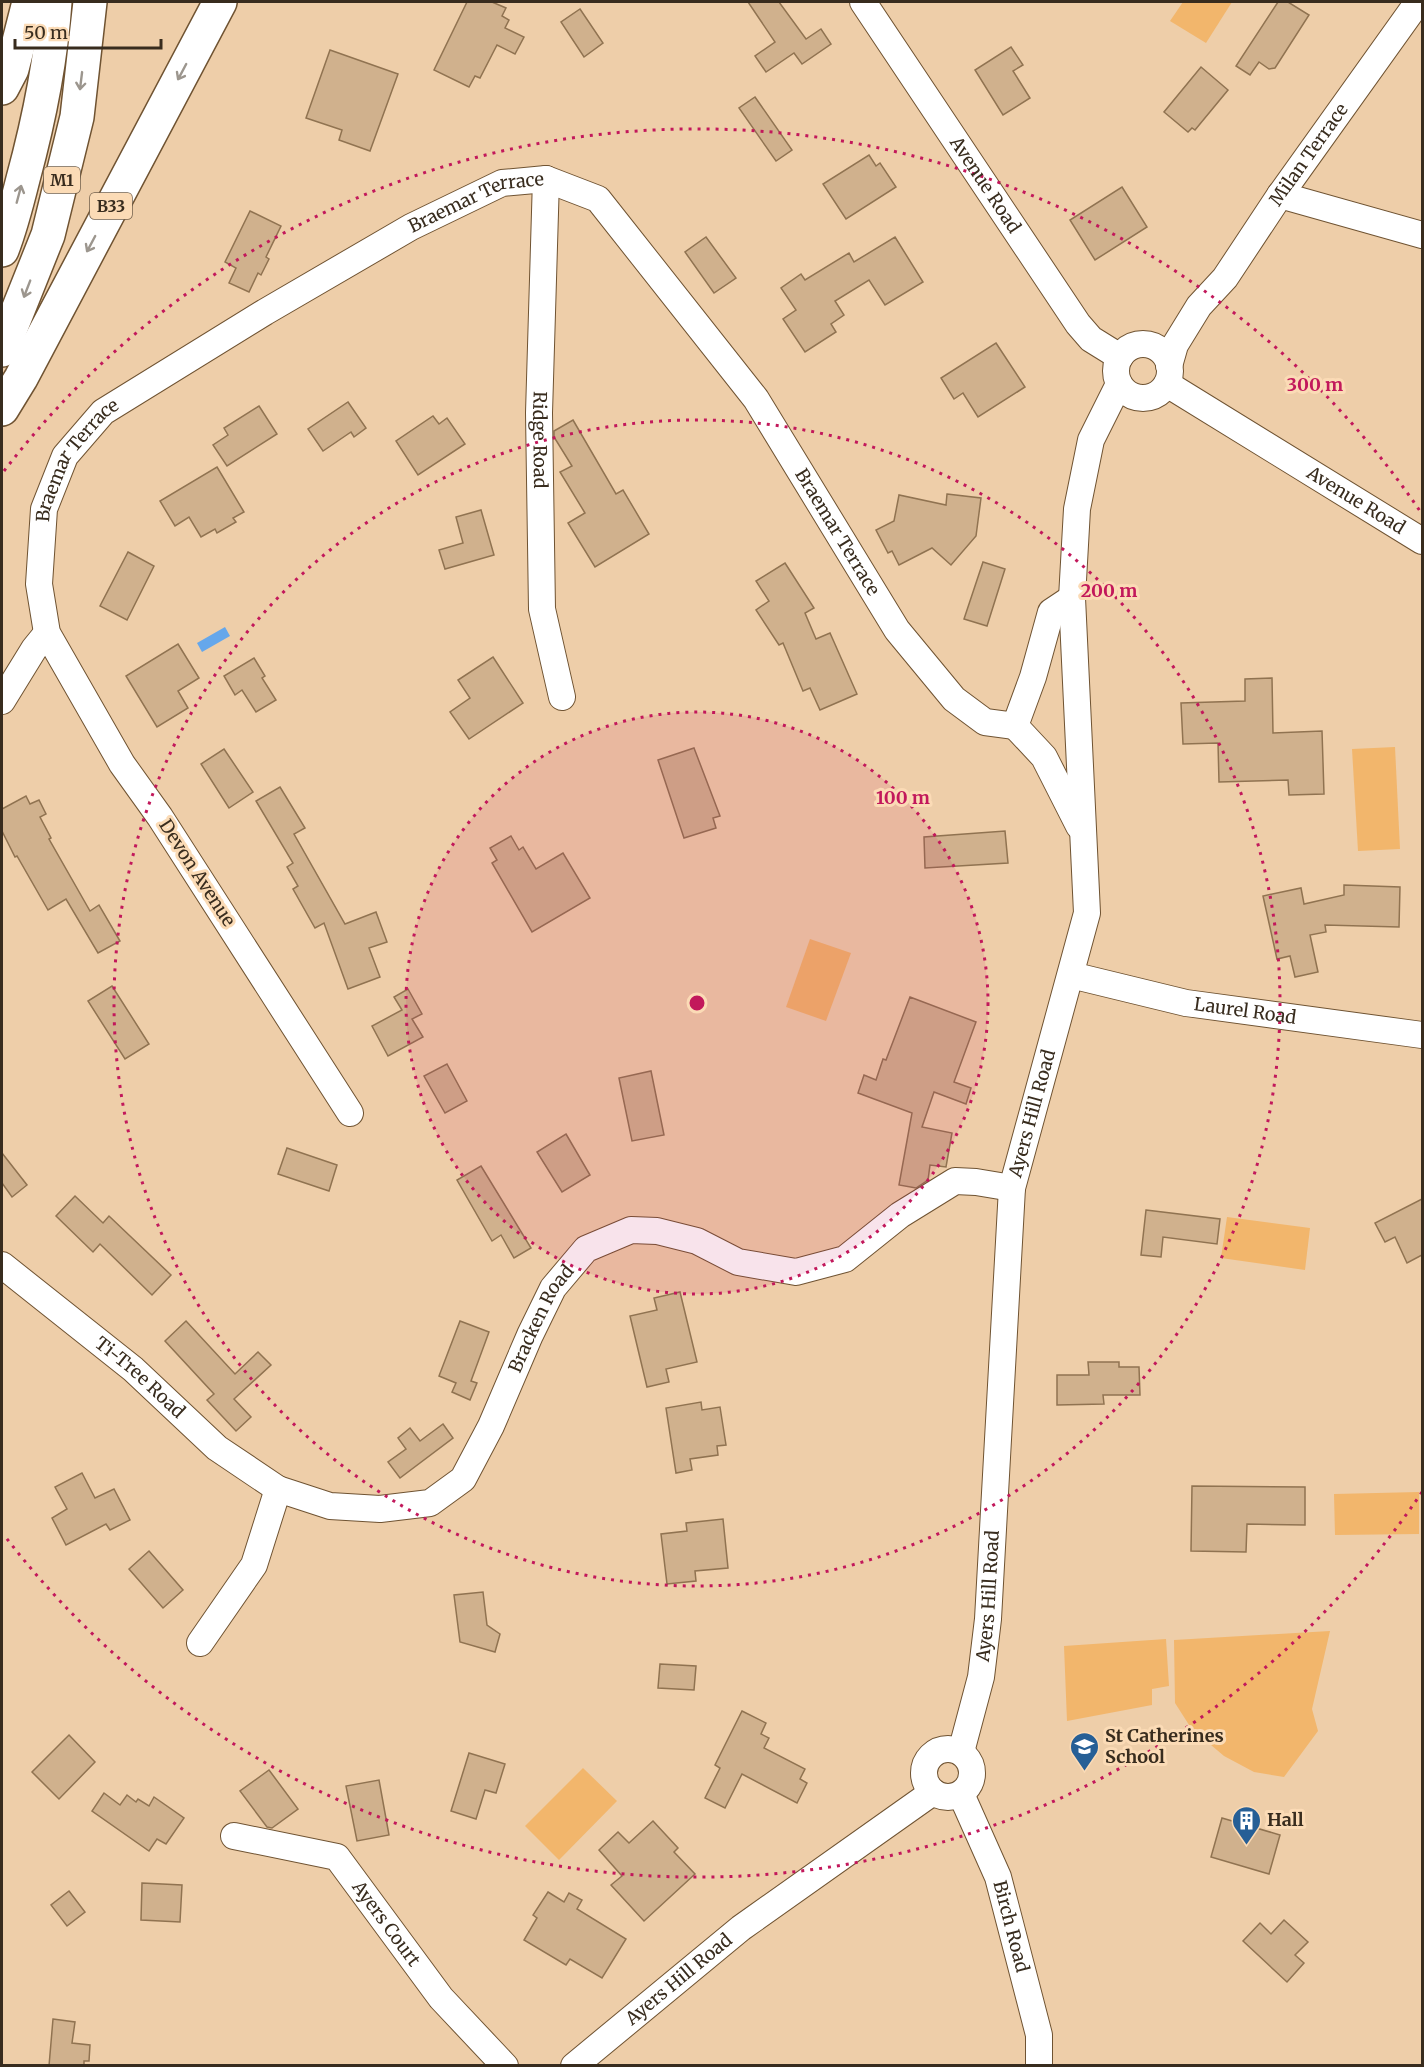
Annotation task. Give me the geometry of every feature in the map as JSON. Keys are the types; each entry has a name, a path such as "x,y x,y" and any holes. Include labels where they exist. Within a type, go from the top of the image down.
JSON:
{"highway":[{"path":"2,88 12,69 29,2"},
{"name":"M1","path":"2,250 38,124 55,2"},
{"name":"M1","path":"2,350 48,235 77,117 90,2"},
{"name":"B33","path":"2,409 21,378 220,2"}],"street":[{"name":"Avenue Road","path":"863,2 1078,324 1091,339 1120,357"},
{"name":"Milan Terrace","path":"1168,375 1175,345 1199,306 1225,278 1280,195 1418,2"},
{"name":"Braemar Terrace","path":"47,633 39,584 44,509 64,456 103,412 265,312 411,227 501,183 546,179 598,199 756,399 897,630 954,699 984,722 1015,726"},
{"name":"Ridge Road","path":"546,179 538,413 542,609 562,697"},
{"path":"1280,195 1422,235"},
{"name":"Milan Terrace","path":"1143,344 1199,306"},
{"path":"1143,344 1160,350 1166,357 1168,375 1161,392 1152,397 1143,398 1134,397 1125,391 1116,375 1116,365 1120,357 1134,345 1143,344"},
{"name":"Avenue Road","path":"1168,375 1422,541"},
{"name":"Ayers Hill Road","path":"961,1752 981,1677 988,1619 1012,1188 1087,913 1072,598 1077,509 1091,440 1119,384"},
{"name":"Ayers Hill Road","path":"1083,477 1117,421 1143,398"},
{"path":"1072,598 1051,612 1033,677 1015,726 1044,757 1083,834"},
{"path":"2,701 34,649 47,633"},
{"name":"Devon Avenue","path":"47,633 122,764 160,817 350,1113"},
{"name":"Laurel Road","path":"1071,975 1186,1003 1422,1035"},
{"name":"Bracken Road","path":"278,1489 330,1506 380,1509 430,1503 463,1479 491,1426 530,1335 554,1288 586,1249 631,1230 657,1231 697,1241 738,1262 796,1272 845,1259 900,1215 955,1182 976,1182 1012,1188"},
{"name":"Ti-Tree Road","path":"2,1265 133,1369 217,1448 278,1489"},
{"path":"200,1643 254,1565 278,1489"},
{"path":"945,1749 961,1752 967,1758 972,1773 971,1781 961,1794 947,1797 933,1792 928,1786 924,1770 931,1756 945,1749"},
{"name":"Ayers Hill Road","path":"574,2066 741,1928 933,1792"},
{"name":"Birch Road","path":"961,1794 998,1877 1039,2035 1039,2066"},
{"name":"Ayers Court","path":"234,1836 337,1857 441,1998 506,2066"}],"shaded area":[{"path":"1183,2 1232,2 1206,43 1170,21"},
{"path":"1395,747 1400,849 1358,851 1352,749"},
{"path":"810,939 851,953 826,1021 786,1007"},
{"path":"1227,1217 1310,1228 1305,1270 1221,1258"},
{"path":"1419,1492 1419,1534 1335,1535 1334,1494"},
{"path":"1330,1631 1312,1709 1318,1731 1284,1777 1254,1772 1224,1756 1191,1728 1175,1703 1174,1640"},
{"path":"1166,1639 1169,1686 1152,1689 1152,1705 1067,1721 1064,1646"},
{"path":"583,1768 617,1801 559,1860 525,1826"}],"water":[{"path":"225,627 230,636 202,652 197,643"}],"building":[{"path":"467,2 492,2 506,8 502,16 509,20 505,28 524,37 515,54 497,45 480,78 475,76 469,87 434,70"},
{"path":"748,2 779,2 806,39 821,29 831,44 802,64 794,53 766,72 755,56 775,42"},
{"path":"1278,2 1288,2 1309,15 1275,68 1269,69 1259,62 1250,75 1236,66"},
{"path":"580,9 603,43 584,57 561,22"},
{"path":"1011,47 1023,65 1013,71 1030,98 1003,115 975,70"},
{"path":"330,50 398,74 370,151 339,140 342,130 306,118"},
{"path":"1201,67 1228,90 1195,130 1192,128 1188,132 1164,112"},
{"path":"755,97 792,150 776,161 739,108"},
{"path":"869,155 876,166 880,163 896,187 846,219 823,184"},
{"path":"1122,187 1147,227 1095,260 1070,220"},
{"path":"250,211 281,226 266,257 269,259 261,275 258,273 249,292 229,283 236,268 225,262"},
{"path":"706,237 736,278 714,293 685,252"},
{"path":"895,237 923,282 885,305 869,280 835,301 844,315 831,324 836,332 805,352 783,319 796,310 781,288 801,274 805,280 849,253 854,262"},
{"path":"996,343 1025,387 978,417 963,393 954,399 941,378"},
{"path":"348,402 366,428 354,437 351,432 323,451 308,429"},
{"path":"259,406 277,434 227,466 213,445 228,435 224,428"},
{"path":"433,416 439,424 447,418 465,444 418,475 396,441"},
{"path":"573,420 616,494 623,490 649,534 595,567 568,523 585,513 560,472 572,466 554,437 554,431"},
{"path":"217,467 244,512 233,518 236,522 217,533 215,529 201,537 189,517 175,526 160,501"},
{"path":"947,494 981,498 976,536 951,565 932,548 899,565 892,551 888,553 876,530 894,521 899,495 946,505"},
{"path":"481,510 494,555 445,569 439,550 463,543 456,517"},
{"path":"128,552 154,566 127,620 100,606"},
{"path":"983,562 1005,569 987,626 964,619"},
{"path":"785,563 814,608 805,613 816,639 830,633 857,694 820,710 810,688 803,691 783,643 779,645 756,610 769,601 756,581"},
{"path":"178,644 199,678 178,691 188,708 157,727 126,676"},
{"path":"493,657 523,703 469,739 450,712 470,698 458,680"},
{"path":"254,658 265,676 262,678 276,700 256,712 242,690 235,695 224,676"},
{"path":"1272,678 1273,733 1322,731 1324,794 1289,795 1288,780 1219,782 1218,743 1183,744 1181,703 1245,701 1245,679"},
{"path":"694,748 720,816 713,818 716,828 684,838 658,760"},
{"path":"224,749 253,792 229,808 201,764"},
{"path":"280,787 305,828 294,834 345,924 376,912 387,942 369,948 380,977 348,989 324,923 315,928 293,889 298,886 287,867 293,863 256,801"},
{"path":"26,796 30,804 39,800 46,814 40,817 51,838 49,839 90,911 99,905 120,941 98,953 66,899 48,910 17,856 15,857 2,831 2,809"},
{"path":"1005,831 1008,863 925,868 924,837"},
{"path":"511,836 519,850 523,847 536,869 563,853 590,898 532,932 492,863 497,860 490,848"},
{"path":"1344,885 1400,887 1399,927 1325,925 1326,932 1310,935 1318,972 1295,977 1290,956 1277,959 1263,896 1301,888 1304,904 1344,895"},
{"path":"112,986 149,1044 125,1059 88,1001"},
{"path":"408,989 422,1014 412,1019 423,1037 388,1056 372,1026 402,1010 394,997"},
{"path":"910,997 976,1022 954,1082 971,1088 966,1104 934,1092 922,1127 952,1133 946,1167 930,1165 928,1180 916,1188 899,1185 912,1113 858,1093 864,1075 876,1080"},
{"path":"447,1064 467,1101 445,1113 424,1076"},
{"path":"651,1071 664,1135 632,1141 619,1078"},
{"path":"566,1134 590,1175 562,1192 537,1152"},
{"path":"287,1148 337,1165 329,1191 278,1174"},
{"path":"2,1153 27,1185 12,1197 2,1183"},
{"path":"481,1166 531,1248 514,1258 501,1235 492,1241 457,1180"},
{"path":"75,1196 103,1223 109,1216 171,1275 152,1295 100,1244 93,1252 56,1216"},
{"path":"1422,1199 1422,1255 1407,1263 1395,1237 1385,1242 1375,1223"},
{"path":"1146,1210 1220,1219 1217,1244 1163,1237 1161,1257 1141,1255"},
{"path":"680,1292 697,1362 666,1369 669,1382 647,1387 630,1316 657,1310 654,1298"},
{"path":"186,1321 235,1374 258,1352 271,1365 234,1399 251,1417 236,1431 207,1400 214,1394 165,1341"},
{"path":"460,1321 489,1332 471,1381 477,1383 470,1400 452,1392 456,1383 439,1376"},
{"path":"1088,1362 1119,1362 1119,1367 1139,1367 1140,1395 1103,1395 1104,1404 1057,1405 1057,1375 1089,1375"},
{"path":"701,1402 702,1410 720,1407 726,1445 717,1446 718,1455 690,1459 692,1470 676,1473 666,1408"},
{"path":"443,1424 453,1438 400,1478 388,1462 406,1449 398,1438 410,1428 420,1441"},
{"path":"82,1473 95,1498 114,1489 130,1520 110,1530 106,1524 66,1545 52,1518 67,1509 55,1487"},
{"path":"1192,1486 1305,1487 1305,1525 1247,1524 1246,1552 1191,1551"},
{"path":"723,1519 728,1568 695,1571 696,1581 667,1584 661,1534 687,1531 686,1523"},
{"path":"149,1551 183,1590 163,1608 129,1569"},
{"path":"483,1592 487,1625 500,1634 495,1652 460,1642 454,1595"},
{"path":"660,1664 696,1666 694,1690 658,1688"},
{"path":"742,1711 766,1723 761,1734 769,1738 764,1748 805,1769 800,1779 807,1783 797,1803 742,1774 725,1808 705,1798 720,1768 715,1765"},
{"path":"69,1735 95,1762 59,1799 32,1772"},
{"path":"469,1753 505,1764 496,1793 485,1790 476,1819 451,1811"},
{"path":"269,1770 298,1809 272,1828 267,1827 240,1791"},
{"path":"379,1780 389,1835 357,1841 346,1786"},
{"path":"104,1793 120,1805 127,1795 136,1802 138,1799 149,1806 154,1797 184,1818 166,1844 157,1839 149,1851 92,1811"},
{"name":"Hall","path":"1222,1818 1280,1835 1269,1874 1211,1857"},
{"path":"653,1821 678,1848 674,1852 695,1874 644,1921 611,1885 622,1876 599,1850 618,1832 629,1843"},
{"path":"142,1883 182,1885 180,1922 141,1920"},
{"path":"69,1891 85,1912 67,1926 51,1905"},
{"path":"548,1892 564,1902 569,1893 582,1900 577,1909 626,1939 602,1978 570,1959 566,1965 524,1940 537,1918 533,1915"},
{"path":"1284,1920 1308,1942 1295,1955 1304,1963 1287,1982 1243,1941 1260,1923 1271,1934"},
{"path":"53,2019 75,2022 72,2043 90,2045 89,2061 84,2061 84,2066 49,2066"}],"place":[{"name":"St Catherines School","path":"1084,1772"},
{"name":"Hall","path":"1246,1846"}]}
